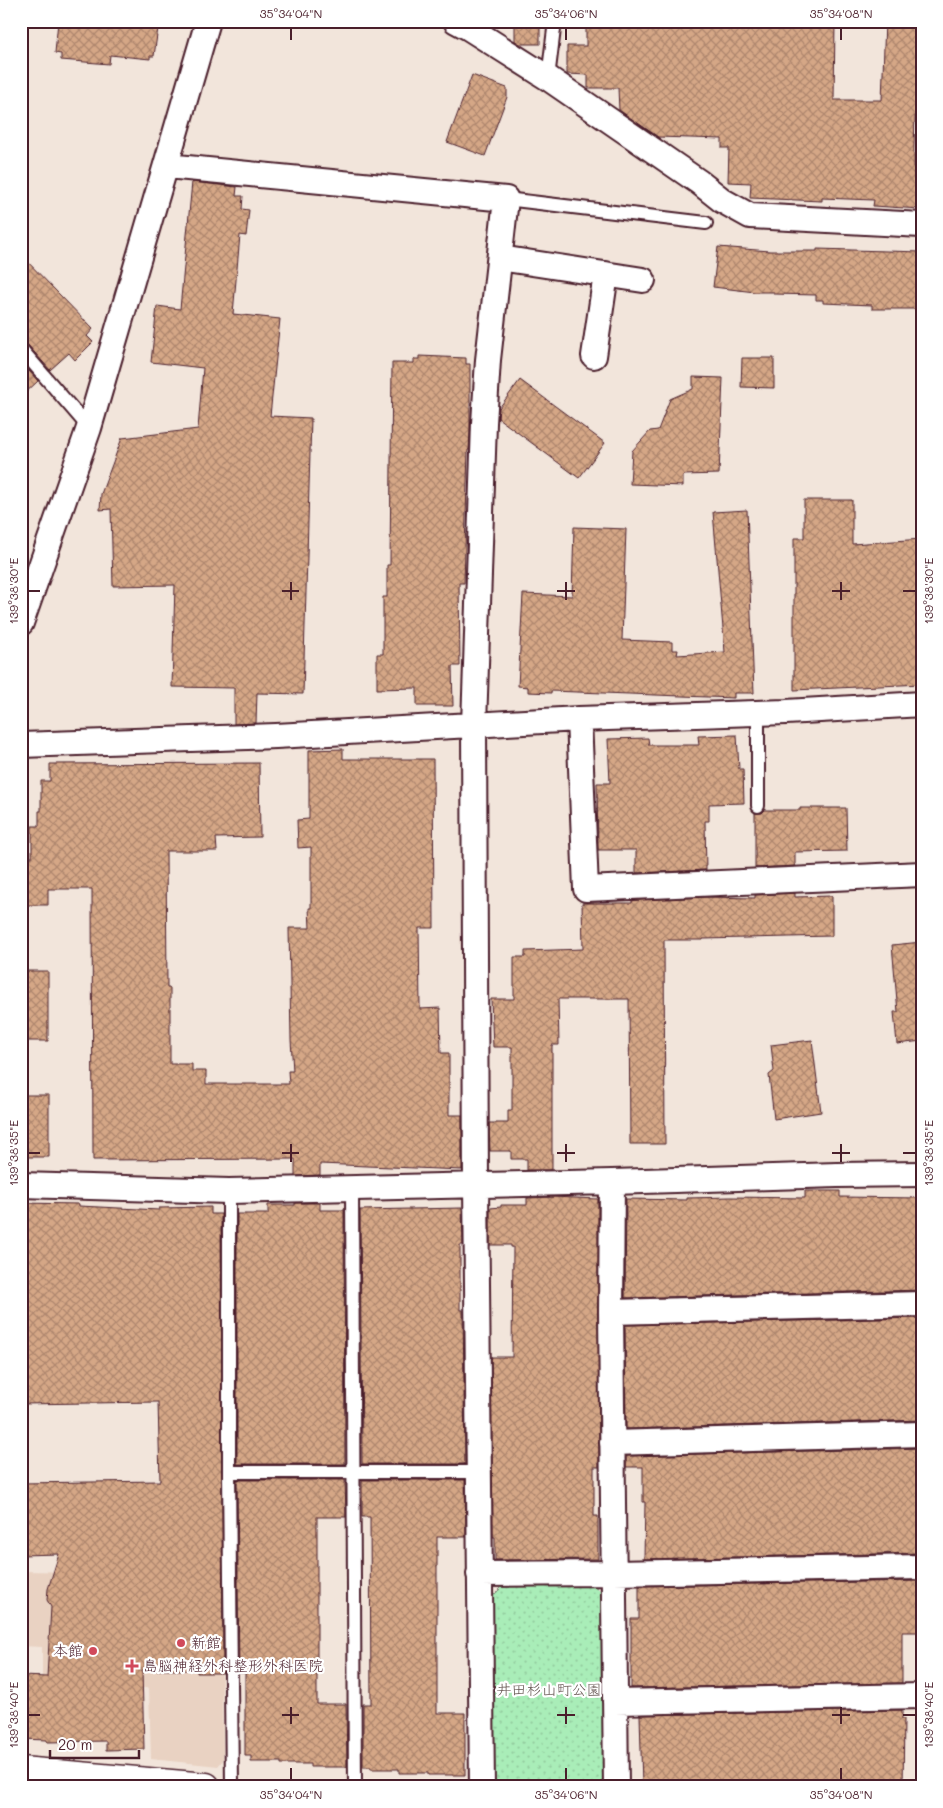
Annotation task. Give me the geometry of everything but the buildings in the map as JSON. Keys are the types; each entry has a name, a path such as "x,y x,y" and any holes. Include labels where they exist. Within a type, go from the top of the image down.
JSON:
{"street":[{"path":"21,623 29,577 89,428 208,21"},
{"path":"456,21 548,78 699,182 723,201 750,216 922,225"},
{"path":"167,166 506,199 488,360 474,725 482,1787"},
{"path":"500,258 643,280"},
{"path":"594,356 606,274"},
{"path":"21,745 276,736 579,719 922,704"},
{"path":"579,719 586,889 922,874"},
{"path":"21,1185 229,1191 922,1174"},
{"path":"612,1182 611,1312 616,1787"},
{"path":"611,1312 922,1304"},
{"path":"612,1443 922,1434"},
{"path":"479,1574 614,1574 922,1566"},
{"path":"615,1702 922,1696"},
{"path":"21,1771 206,1787"}],"lane":[{"path":"548,78 555,36 555,21"},
{"path":"506,199 706,223"},
{"path":"21,349 89,428"},
{"path":"758,712 758,806"},
{"path":"352,1187 355,1787"},
{"path":"229,1191 232,1787"},
{"path":"229,1472 479,1472"}],"shaded area":[{"name":"島脳神経外科整形外科医院","path":"21,1571 220,1574 223,1760 218,1766 151,1759 149,1688 42,1686 42,1647 21,1646"}],"green space":[{"name":"井田杉山町公園","path":"591,1583 605,1595 605,1787 535,1787 493,1784 493,1596 505,1584"}],"place":[{"name":"新館","path":"181,1643"},
{"name":"本館","path":"93,1651"},
{"name":"島脳神経外科整形外科医院","path":"132,1666"}]}
